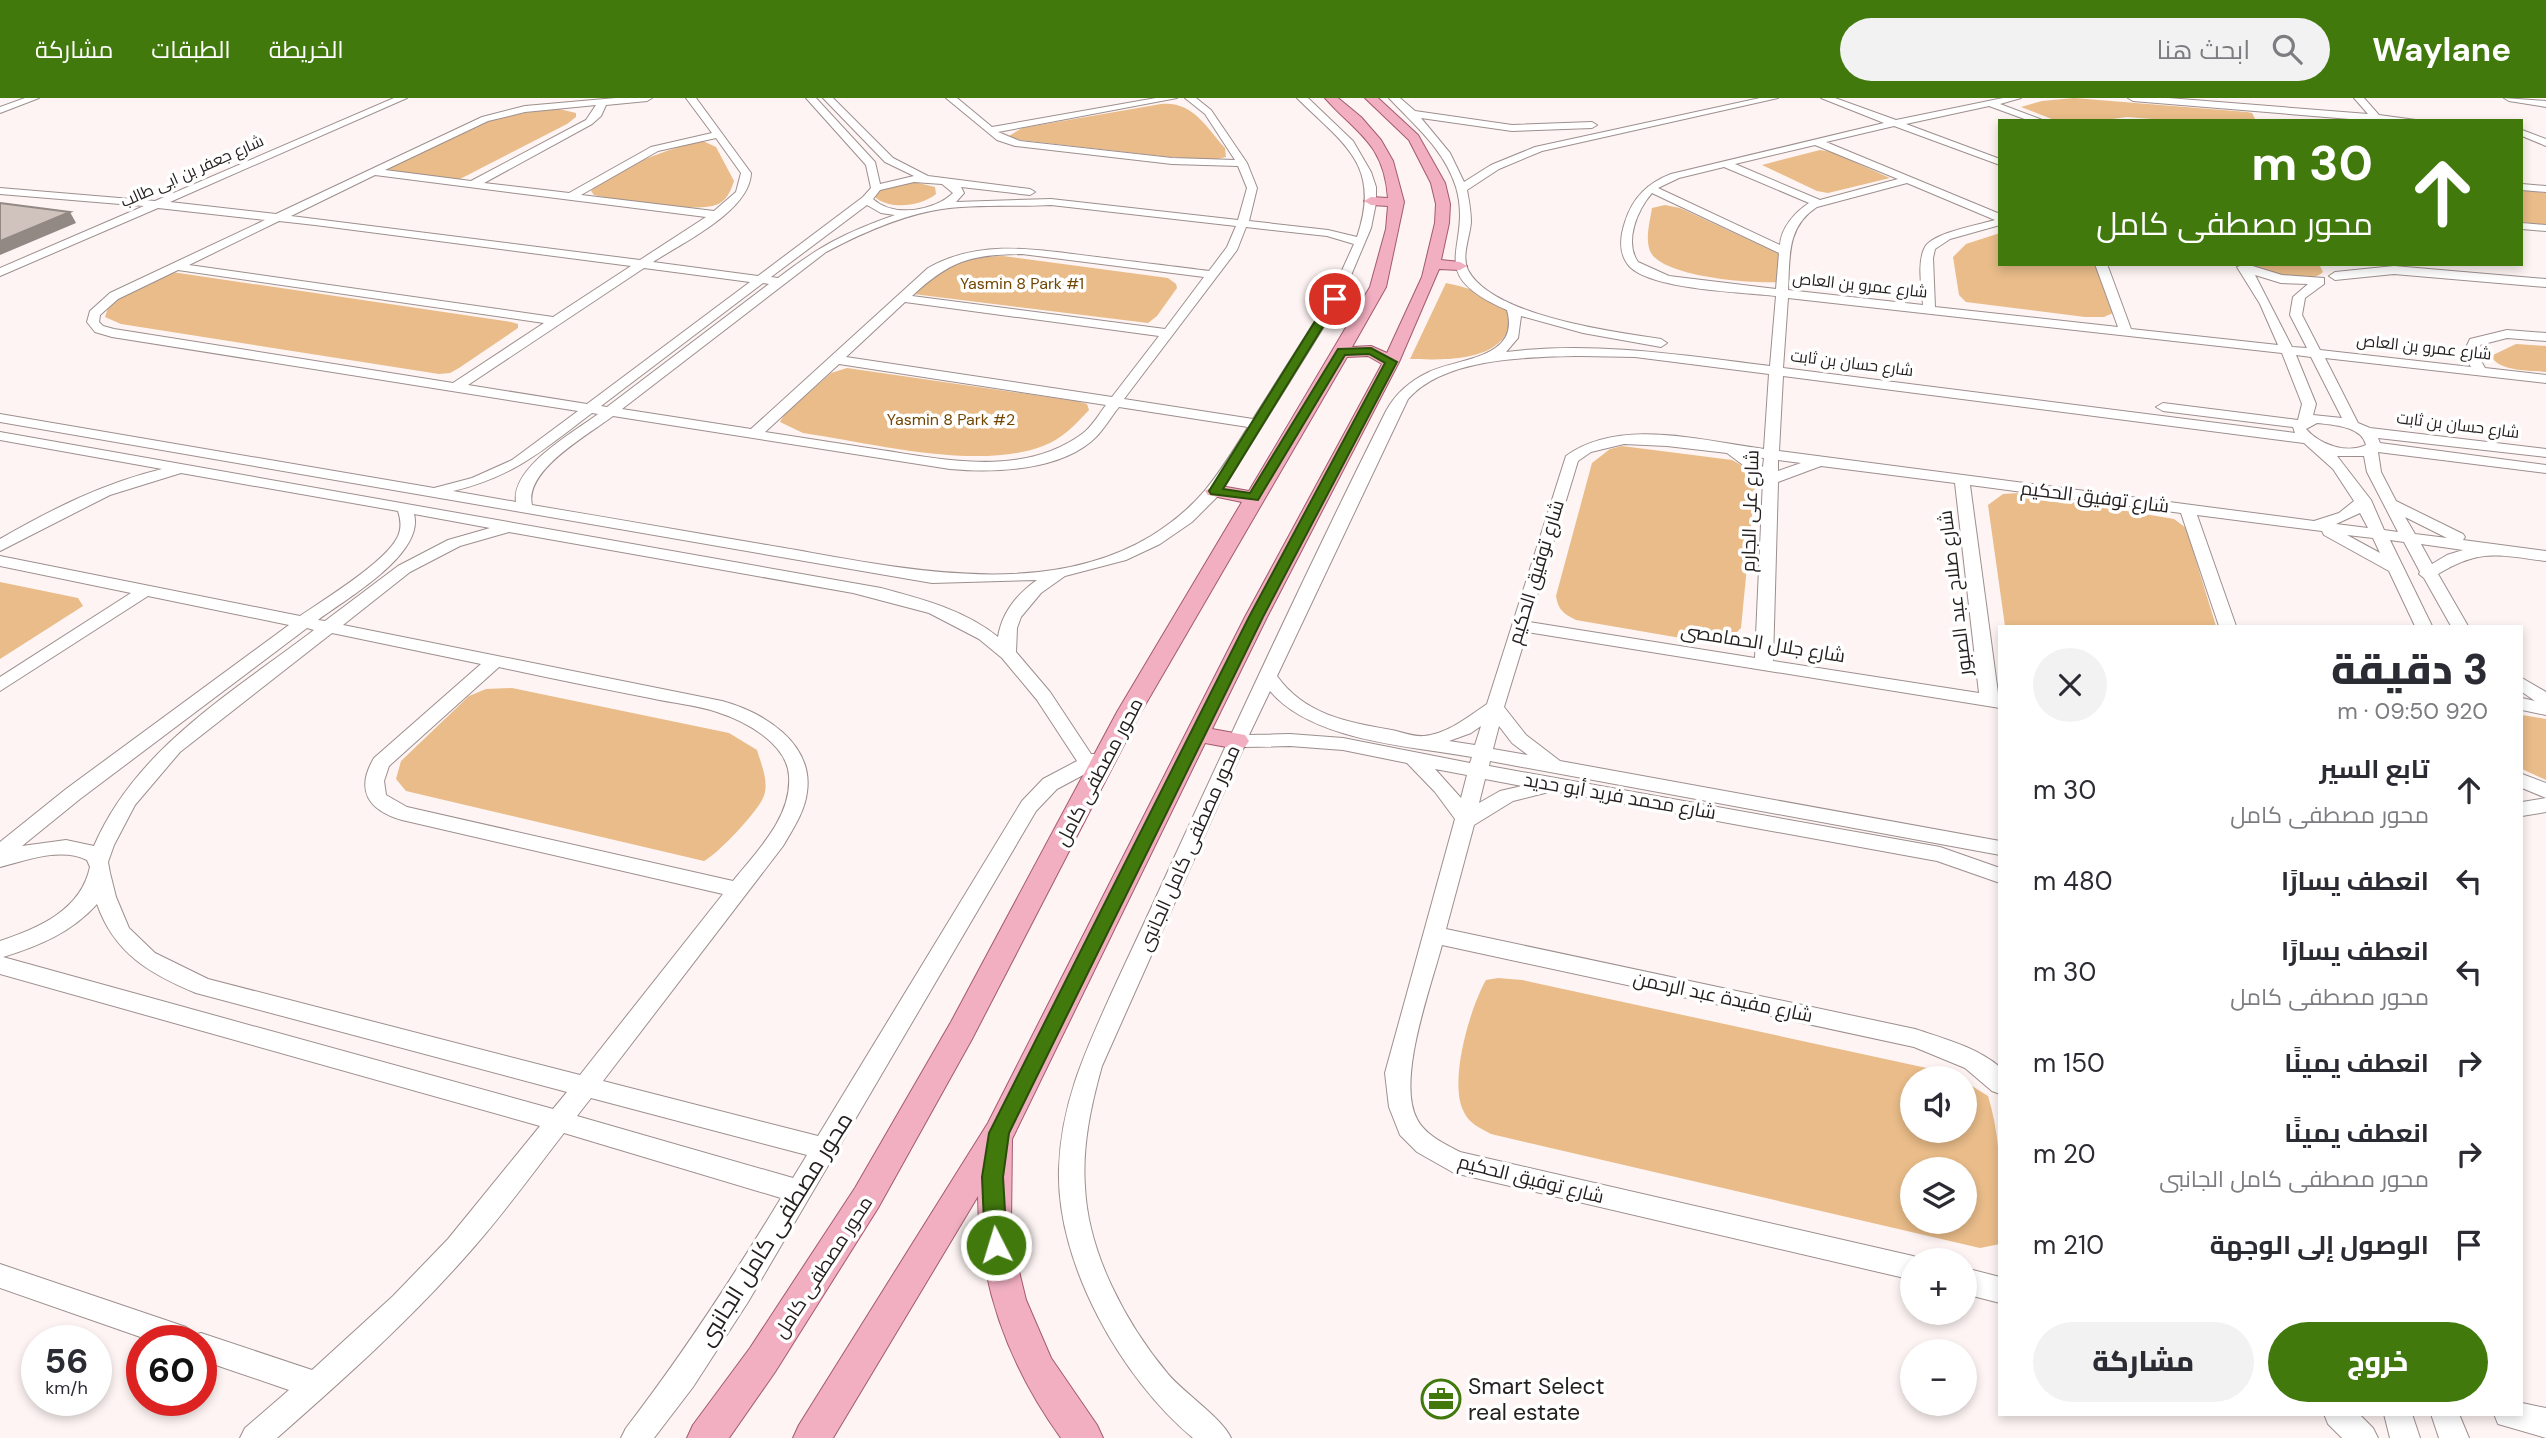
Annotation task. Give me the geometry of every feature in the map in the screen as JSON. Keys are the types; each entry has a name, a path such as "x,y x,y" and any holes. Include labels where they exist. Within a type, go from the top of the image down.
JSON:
{"main road":[{"name":"محور مصطفى كامل","path":"812,1438 999,1133 1256,617 1391,362 1381,333 1378,287 1394,234 1397,202 1392,177 1375,140 1356,118 1331,98"},
{"name":"محور مصطفى كامل","path":"706,1438 778,1337 878,1182 1097,764 1341,352 1381,333 1433,264 1442,223 1443,204 1438,183 1393,105"},
{"path":"1371,201 1397,202"},
{"path":"1433,264 1460,266"},
{"path":"1341,352 1371,351 1391,362"},
{"path":"1215,491 1254,498"},
{"path":"1199,734 1237,741"},
{"path":"999,1133 993,1199 999,1269 1013,1316 1033,1363 1061,1408 1084,1438"}],"street":[{"path":"0,110 34,98"},
{"name":"شارع جعفر بن ابى طالب","path":"0,272 400,98"},
{"path":"646,98 525,109 485,119 114,296 94,314 93,322 99,328 112,333 950,466 1014,466 1045,459 1071,449 1090,435 1233,248 1252,188 1242,163 1208,112 1190,98"},
{"path":"456,387 731,204 746,183 746,173 691,98"},
{"path":"811,98 871,164 871,193 877,208 914,212"},
{"path":"828,98 889,160 928,178 1243,220 1328,233 1361,242"},
{"path":"951,98 958,98"},
{"path":"951,98 1008,142 1172,161 1242,163"},
{"path":"990,130 1172,98"},
{"path":"0,418 891,573 949,579 1020,578 1064,572 1125,556 1157,541 1197,512 1215,491 1335,299 1365,227 1371,201 1367,176 1342,131 1302,98"},
{"path":"1393,105 1512,128 1604,124 1733,98"},
{"path":"1463,188 1495,166 1539,149 1773,98"},
{"path":"1826,98 1998,153"},
{"path":"1850,98 1911,121 1929,132 1998,161"},
{"path":"1651,189 1685,172 2016,98"},
{"path":"2133,98 2378,119"},
{"path":"2358,98 2378,119"},
{"path":"2510,98 2544,103"},
{"path":"472,185 589,122 596,116 602,102"},
{"path":"1991,104 2034,119"},
{"path":"1393,105 1436,142 1463,188 1465,223 1460,266"},
{"path":"2256,108 2264,119"},
{"path":"1889,112 1933,116"},
{"path":"1868,113 1874,121 1868,129"},
{"path":"1929,132 1933,116"},
{"path":"1512,128 1506,132 1513,142 1539,149"},
{"path":"1868,129 1929,132"},
{"path":"2523,134 2546,143"},
{"path":"570,197 655,149 717,135"},
{"path":"1817,142 1998,219"},
{"path":"1723,163 1819,203"},
{"path":"372,172 716,215"},
{"path":"428,492 477,481 508,467 591,407 871,193 899,180 928,178"},
{"path":"1651,189 1783,251 1786,235 1797,218 1819,203 1907,180"},
{"path":"942,206 959,194 954,185 947,182"},
{"path":"0,183 171,198 287,213 315,222"},
{"path":"2523,187 2546,189"},
{"name":"شارع عمرو بن العاص","path":"1651,189 1638,205 1627,239 1628,257 1635,265 1663,277 1684,282 2546,379"},
{"path":"0,191 156,204 315,222 780,282"},
{"path":"526,509 522,499 523,488 538,466 780,282 837,241 873,225 942,206 1051,202 1243,220 1365,227"},
{"path":"1929,309 1927,258 1930,247 1946,237 1998,221"},
{"path":"2523,226 2546,228"},
{"path":"754,434 943,263 971,255 1001,251 1213,275"},
{"name":"شارع على الجارم","path":"1764,664 1772,431 1779,365 1783,251"},
{"path":"175,266 555,321"},
{"name":"شارع حسان بن ثابت","path":"1460,266 1476,288 1512,307 1556,324 1609,336 1779,365 2312,441 2346,452 2372,448 2546,469"},
{"path":"2102,266 2126,332"},
{"path":"2242,266 2281,279 2320,281"},
{"path":"2242,266 2266,304 2308,398 2309,410 2303,423 2302,434 2344,470 2363,500 2399,569 2423,625"},
{"path":"2452,266 2546,275"},
{"path":"2458,625 2427,574 2374,472 2372,448 2375,442 2359,429 2315,353 2295,309 2299,297 2334,270 2394,270 2546,283"},
{"path":"902,298 1168,333"},
{"path":"1487,361 1511,341 1516,329 1512,307"},
{"path":"2480,371 2470,354 2475,342 2507,334 2546,337"},
{"name":"شارع حسان بن ثابت","path":"1400,398 1426,379 1487,361 1541,353 1586,351 1779,365 2303,423 2324,419 2359,429 2546,453"},
{"path":"835,359 1257,424"},
{"name":"محور مصطفى كامل الجانبى","path":"1216,1438 1188,1416 1145,1367 1114,1314 1083,1246 1073,1202 1073,1151 1078,1105 1090,1066 1237,741 1400,398"},
{"path":"1727,449 1772,431 1794,447 1825,460"},
{"path":"0,436 101,465 185,469 915,602 950,615 982,633 1007,654 1097,764"},
{"name":"شارع توفيق الحكيم","path":"1900,1265 1454,1162 1418,1141 1405,1124 1400,1107 1397,1073 1495,707 1571,459 1581,449 1598,442 1619,440 1727,449 2546,556"},
{"path":"1727,449 1771,479 1825,460"},
{"path":"75,502 101,465"},
{"path":"0,546 75,502 126,482 185,469"},
{"name":"شارع صلاح عبد الصبور","path":"1962,480 1995,702"},
{"path":"2310,524 2346,516 2357,509 2363,500"},
{"path":"2389,503 2435,528 2492,548"},
{"path":"0,853 72,794 302,624 399,548 408,533 410,520 404,508"},
{"path":"2187,509 2227,625"},
{"path":"2310,524 2399,569"},
{"path":"0,950 45,932 67,918 96,888 99,868 113,823 123,803 173,748 404,569 428,555 483,534 512,527"},
{"path":"688,559 707,541"},
{"path":"2427,574 2453,558 2492,548"},
{"path":"0,561 722,707 756,720 782,741 798,766 800,790 793,815 559,1121 436,1273 255,1438"},
{"path":"1007,654 1005,638 1017,608 1037,588 1064,572"},
{"path":"915,602 943,595 951,584 949,579"},
{"path":"0,685 145,591"},
{"name":"شارع جلال الحمامصى","path":"1520,626 1995,702"},
{"path":"494,662 381,763 374,779 374,794 384,805 402,813 738,890"},
{"name":"شارع محمد فريد أبو حديد","path":"1268,676 1279,694 1305,713 1328,723 1417,750"},
{"path":"2523,685 2546,700"},
{"path":"2523,704 2546,709"},
{"path":"1495,707 1518,739 1557,775 1507,796 1466,820 1417,750 1464,729 1495,707"},
{"name":"شارع محمد فريد أبو حديد","path":"1237,741 1329,742 1417,750 1998,848"},
{"name":"محور مصطفى كامل الجانبى","path":"636,1438 683,1377 732,1304 1029,806 1050,784 1097,764"},
{"name":"شارع محمد فريد أبو حديد","path":"1557,775 1940,854 1998,875"},
{"path":"2523,780 2546,791"},
{"path":"2523,809 2546,804"},
{"path":"0,860 35,849 57,846 83,850 99,868 105,901 116,927 135,949 177,976 204,987 825,1149"},
{"name":"شارع مفيدة عبد الرحمن","path":"1436,935 1915,1038 1976,1063 1998,1080"},
{"path":"0,965 559,1121 797,1191"},
{"path":"3,1281 139,1325"},
{"path":"1977,1283 1998,1289"},
{"path":"217,1351 316,1385"},
{"path":"2523,1406 2546,1423"},
{"path":"2340,1416 2363,1438"},
{"path":"2399,1416 2405,1438"},
{"path":"2446,1416 2454,1438"},
{"path":"2516,1416 2546,1423"},
{"path":"2529,1438 2546,1423"}],"green space":[{"path":"2074,98 2247,112 2252,113 2255,119 2052,119 2021,107 2042,101"},
{"path":"1161,104 1182,107 1198,117 1225,148 1226,157 1213,160 1169,157 1020,140 1009,136 1022,128"},
{"path":"555,108 576,113 576,117 457,180 386,170 489,119"},
{"path":"703,141 716,147 734,181 727,196 720,203 696,208 678,207 621,200 594,195 591,191 613,174 628,167 660,153"},
{"path":"1820,150 1832,152 1890,178 1828,193 1817,191 1762,165"},
{"path":"914,182 935,187 936,194 905,205 888,204 874,196 880,189"},
{"path":"2523,190 2546,193 2546,225 2523,222"},
{"path":"1665,205 1680,208 1777,253 1782,257 1779,282 1749,282 1709,277 1671,267 1658,260 1650,251 1648,230 1652,208"},
{"path":"1998,234 1998,266 2096,266 2113,313 2104,317 2085,317 1966,302 1959,295 1953,257 1966,244"},
{"name":"Yasmin 8 Park #1","path":"1003,256 1168,278 1177,288 1157,316 1148,323 913,294 934,276 954,265 977,258"},
{"path":"2243,266 2320,266 2323,272 2307,278 2295,278 2269,275"},
{"path":"172,272 511,322 518,324 518,328 459,368 450,373 439,374 121,324 105,317 110,302"},
{"path":"1446,283 1481,293 1497,301 1511,313 1508,329 1500,341 1489,350 1474,355 1410,359"},
{"path":"2516,344 2546,346 2546,372 2508,368 2491,356"},
{"name":"Yasmin 8 Park #2","path":"847,368 1076,401 1087,404 1089,410 1068,431 1050,443 1017,453 987,456 956,456 892,448 803,433 780,422 784,415 831,373"},
{"path":"1622,446 1732,460 1752,471 1755,484 1741,628 1733,636 1720,641 1704,642 1576,620 1560,608 1556,596 1592,463 1610,449"},
{"path":"2019,493 2174,519 2186,528 2216,625 2005,625 1988,505 2003,494"},
{"path":"0,582 78,598 83,606 0,659"},
{"path":"512,688 729,733 757,750 765,780 763,798 736,832 704,861 406,791 396,779 401,761 469,696 486,689"},
{"path":"2523,715 2546,719 2546,780 2523,769"},
{"path":"1486,980 1522,980 1917,1066 1900,1066 1900,1143 1977,1143 1977,1089 1988,1096 1996,1132 1998,1244 1980,1248 1920,1234 1977,1234 1977,1157 1900,1157 1900,1229 1491,1134 1475,1125 1465,1115 1459,1097 1458,1081 1463,1044"}],"building":[{"path":"0,203 70,212 0,241"}],"place":[{"name":"Smart Select real estate","path":"1441,1399"}],"route":[{"path":"996,1245 993,1177 999,1133 1256,617 1391,362 1371,351 1341,352 1254,498 1215,491 1335,299"}]}
